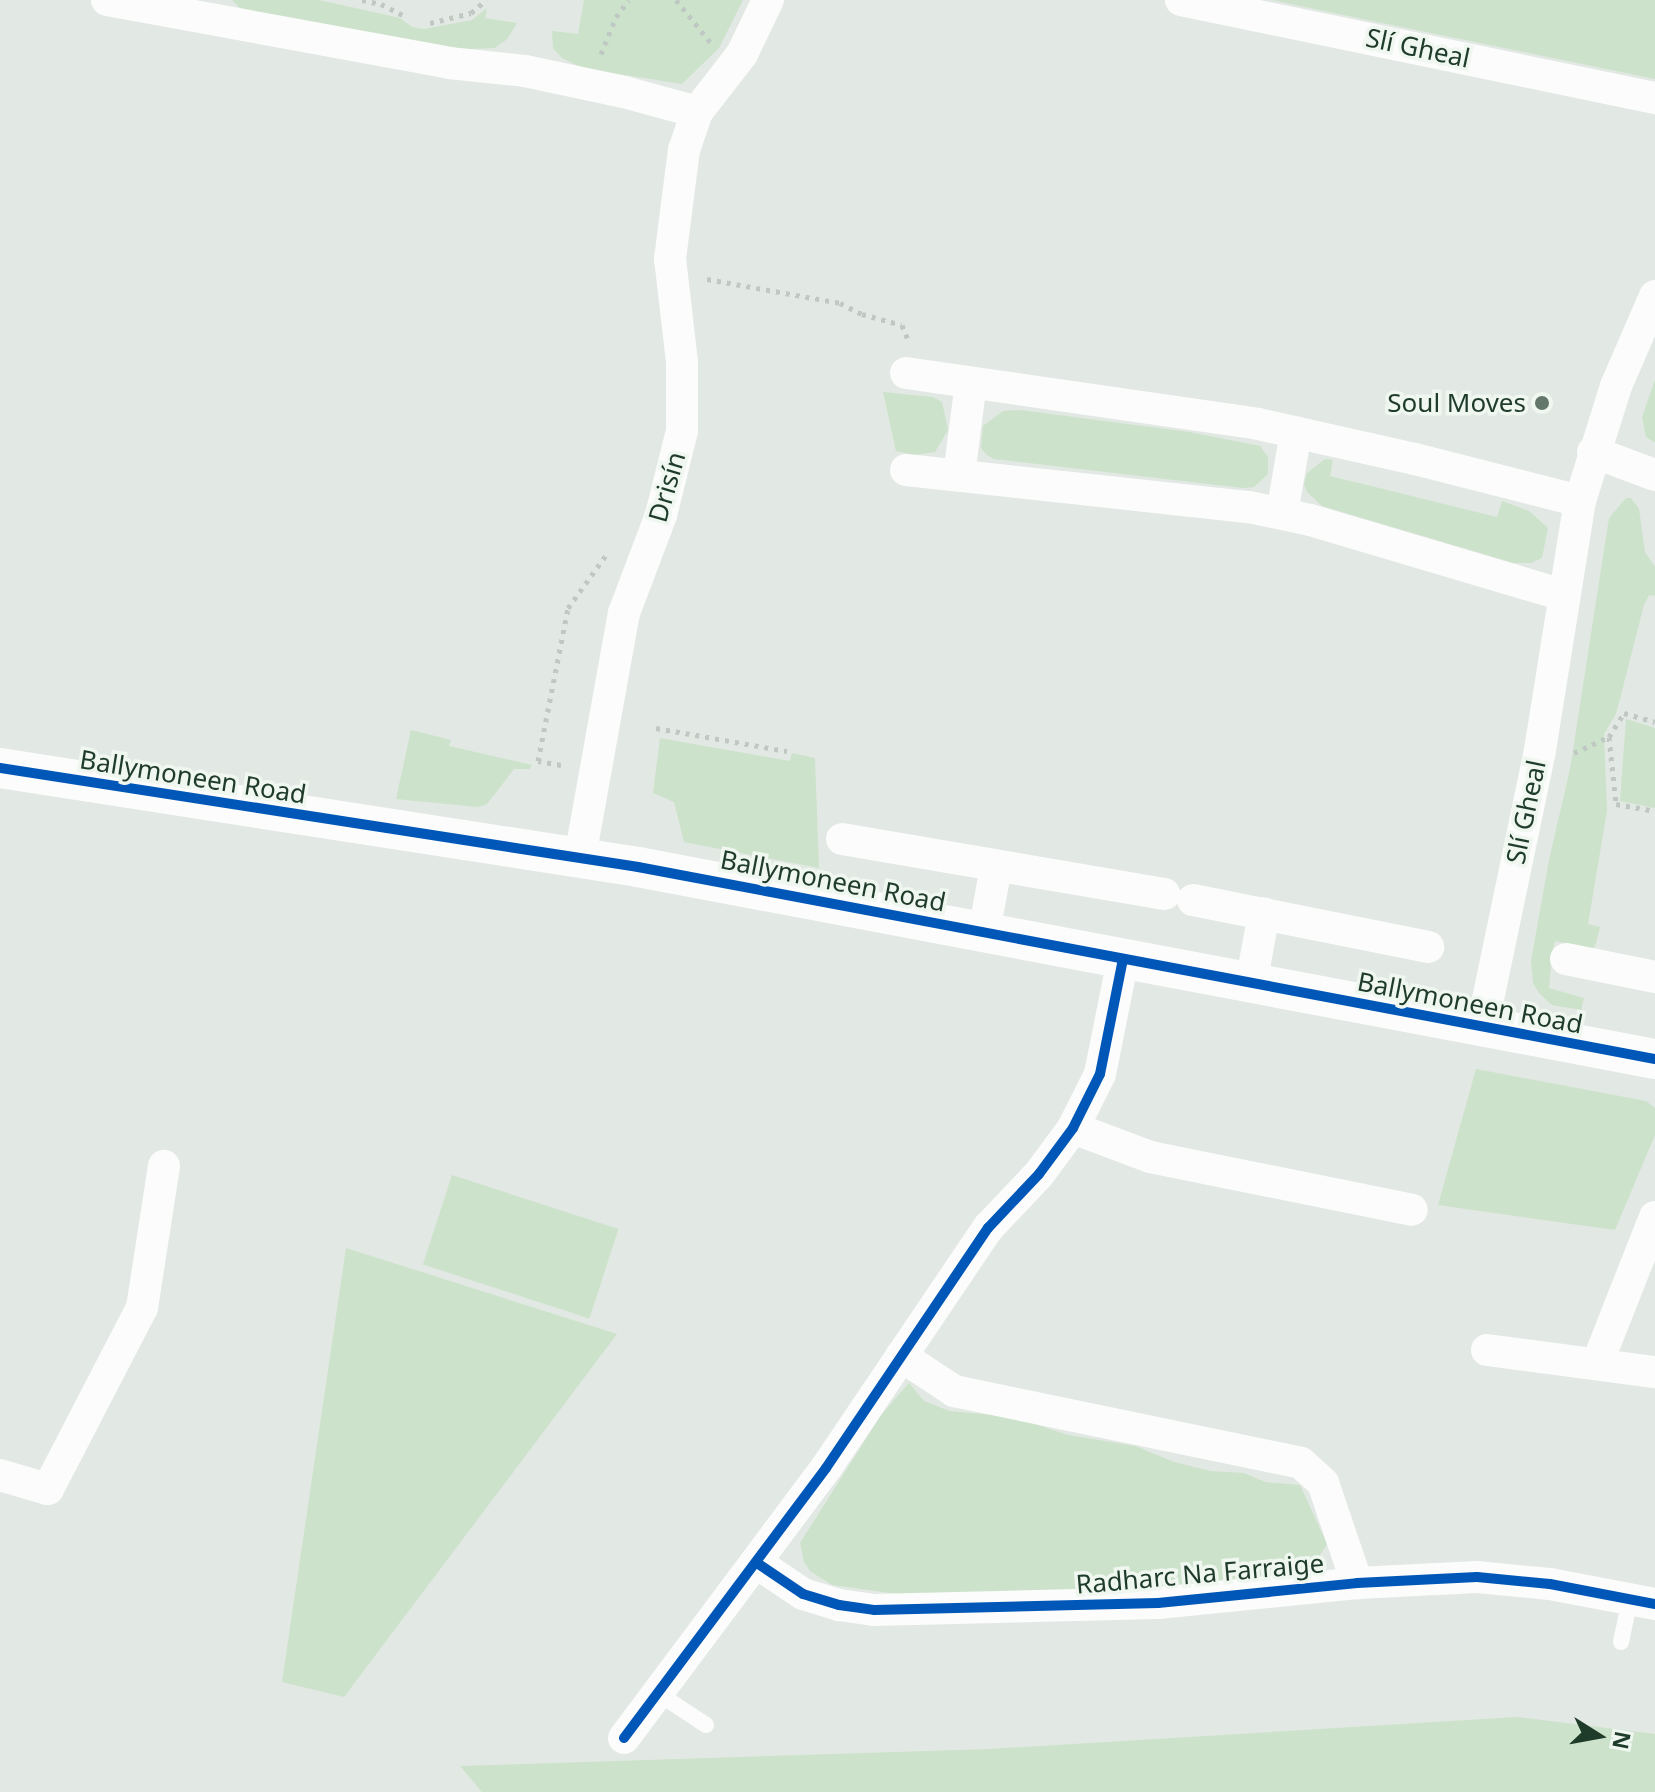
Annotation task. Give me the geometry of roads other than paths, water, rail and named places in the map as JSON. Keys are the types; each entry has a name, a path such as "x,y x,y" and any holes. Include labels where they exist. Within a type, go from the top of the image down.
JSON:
{"street":[{"path":"107,0 594,86 697,112"},
{"name":"Drisín","path":"580,857 624,613 674,474 682,431 682,362 670,259 684,150 697,112 742,54 768,0"},
{"name":"Slí Gheal","path":"1181,0 1655,98"},
{"name":"Slí Gheal","path":"1482,1028 1540,750 1580,501 1616,386 1655,296"},
{"path":"906,373 1126,403 1296,432 1580,501"},
{"path":"959,475 971,383"},
{"path":"1282,513 1296,432"},
{"path":"1593,452 1655,475"},
{"path":"906,470 1169,496 1282,513 1563,595"},
{"name":"Ballymoneen Road","path":"0,768 580,857 1655,1059"},
{"path":"842,839 1178,897 1428,947"},
{"path":"984,932 996,867"},
{"path":"1251,984 1264,913"},
{"path":"624,1738 757,1563 988,1228 1048,1164 1073,1128 1100,1074 1123,959"},
{"path":"1566,959 1655,977"},
{"path":"1073,1128 1150,1157 1412,1210"},
{"path":"0,1475 48,1489 142,1308 164,1166"},
{"path":"1597,1364 1655,1217"},
{"path":"1487,1350 1655,1372"},
{"name":"Radharc Na Farraige","path":"901,1356 954,1391 1301,1463 1323,1483 1357,1583"},
{"name":"Radharc Na Farraige","path":"757,1563 803,1594 839,1605 874,1610 1158,1603 1357,1583 1498,1578 1642,1602"}],"lane":[{"name":"Radharc Na Farraige","path":"1621,1642 1642,1602"},
{"path":"656,1692 706,1725"}],"place":[{"name":"Soul Moves","path":"1542,403"}]}
